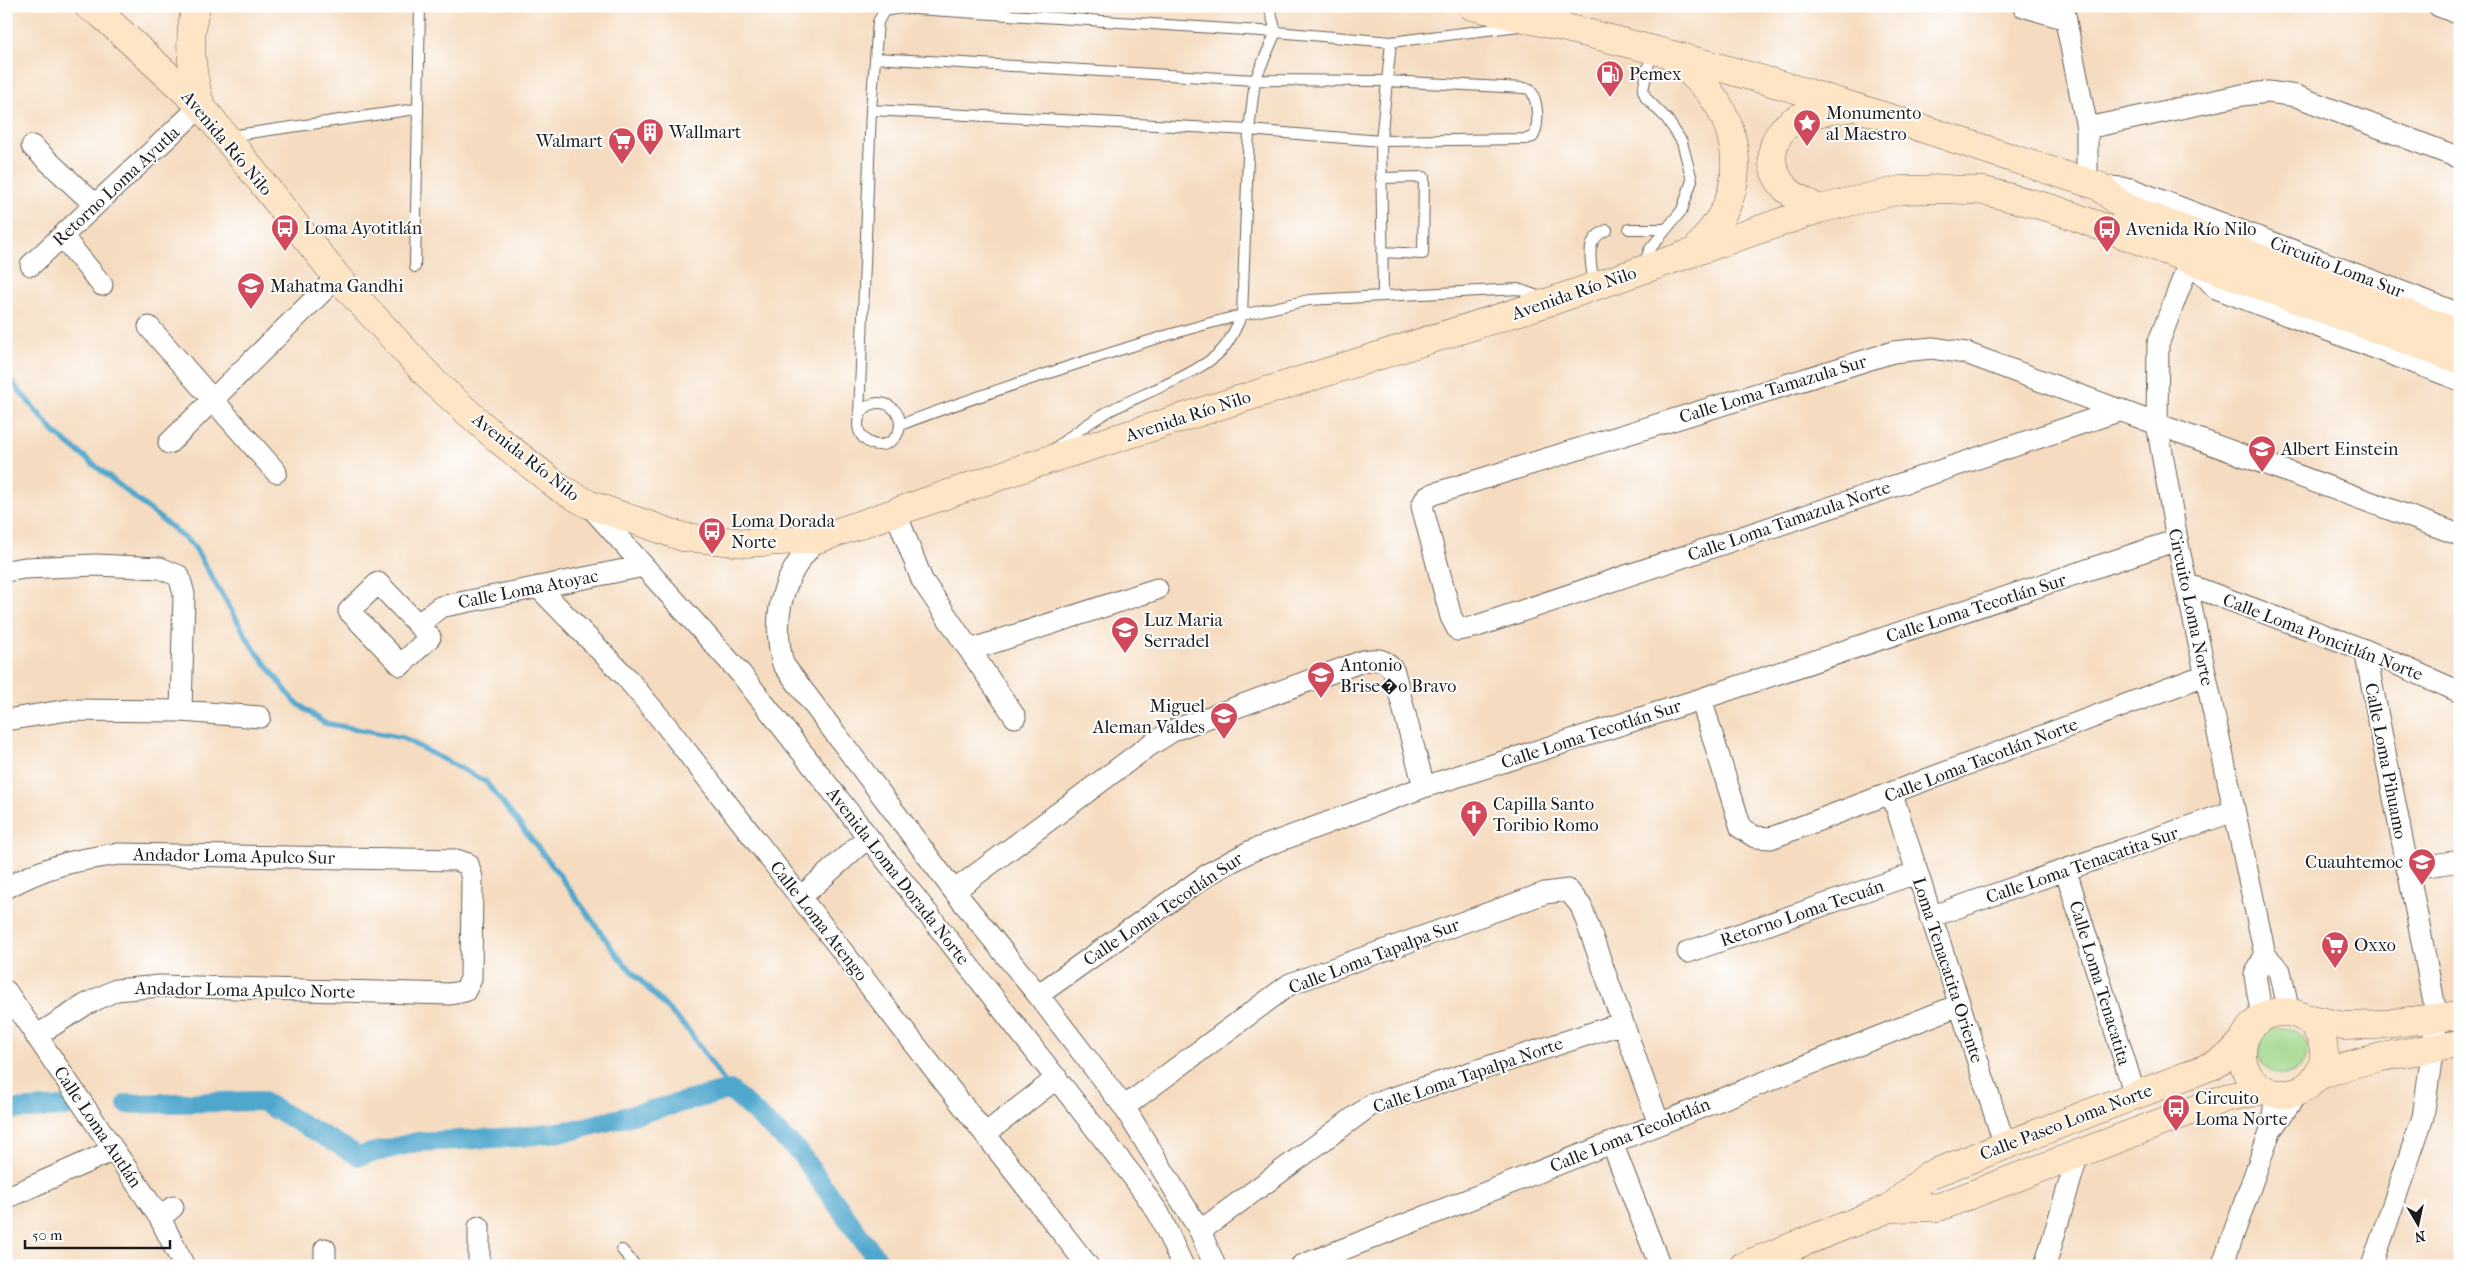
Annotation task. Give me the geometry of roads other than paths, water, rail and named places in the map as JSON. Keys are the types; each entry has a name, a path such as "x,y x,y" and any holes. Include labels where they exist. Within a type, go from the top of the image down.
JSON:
{"main road":[{"path":"196,6 190,50 192,69 201,106"},
{"path":"1472,6 1555,19 1855,107 2093,184 2124,207 2460,334"},
{"name":"Avenida Río Nilo","path":"97,9 201,106 337,277 436,384 514,452 560,488 588,504 683,537 746,543 818,539 1032,465 1552,301 1819,209 1900,190 1945,189 1985,191 2054,209 2460,360"},
{"path":"1661,51 1711,93 1724,116 1733,141 1736,162 1733,187 1726,209 1695,252"},
{"path":"1819,209 1793,196 1780,182 1772,155 1775,139 1783,129 1797,118 1855,107"},
{"path":"2298,1015 2323,1039 2324,1065 2289,1088 2253,1081 2245,1069 2242,1054 2244,1040 2251,1027 2262,1018 2275,1012 2298,1015 2343,1026 2448,1017"},
{"name":"Calle Paseo Loma Norte","path":"1743,1266 1890,1208 1929,1175 2214,1065 2229,1056 2244,1040"},
{"name":"Calle Paseo Loma Norte","path":"1890,1208 1939,1207 2225,1098 2289,1088 2346,1065 2376,1057 2460,1044"}],"street":[{"path":"2023,6 2064,13 2087,128 2093,184"},
{"path":"2440,6 2460,14"},
{"path":"2087,128 2242,95 2268,92 2296,96 2460,158"},
{"name":"Retorno Loma Ayutla","path":"31,265 94,204 201,106"},
{"path":"32,146 94,204"},
{"name":"Circuito Loma Sur","path":"2093,184 2131,189 2460,314"},
{"path":"62,236 102,285"},
{"path":"2190,260 2216,288 2460,380"},
{"name":"Circuito Loma Norte","path":"2190,260 2158,344 2156,424 2177,540 2264,955"},
{"path":"169,443 337,277"},
{"path":"149,327 276,472"},
{"name":"Calle Loma Tamazula Sur","path":"1458,630 1451,617 1422,506 1426,498 1433,494 1893,352 1932,348 1966,353 2460,535"},
{"name":"Calle Loma Tamazula Norte","path":"1458,630 1474,627 2121,410"},
{"name":"Avenida Loma Dorada Norte","path":"588,504 741,674 1057,1078 1134,1178 1159,1214 1183,1266"},
{"path":"896,513 922,580 1015,717"},
{"name":"Avenida Loma Dorada Norte","path":"818,539 797,562 783,591 778,620 783,664 954,891 1038,995 1124,1108 1200,1230 1215,1266"},
{"name":"Calle Loma Tecotlán Sur","path":"1038,995 1210,873 1251,850 1424,787 1701,699 2177,540"},
{"path":"6,571 25,568 96,565 160,568 179,576 184,594 180,711"},
{"name":"Calle Loma Atoyac","path":"418,625 440,607 644,566"},
{"name":"Calle Loma Poncitlán Norte","path":"2186,584 2365,650 2460,692"},
{"name":"Calle Loma Atengo","path":"538,587 626,677 801,897 1088,1266"},
{"path":"970,650 1157,589"},
{"name":"Calle Loma Pihuamo","path":"2365,650 2407,869 2448,1017 2432,1048 2423,1117 2372,1266"},
{"path":"954,891 1147,747 1174,730 1363,660 1381,659 1389,663 1394,672 1424,787"},
{"name":"Calle Loma Tacotlán Norte","path":"1701,699 1741,828 1755,837 1771,838 2205,675"},
{"path":"6,720 68,710 180,711 260,717"},
{"name":"Loma Tenacatita Oriente","path":"1892,794 1916,874 2005,1146"},
{"name":"Calle Loma Tenacatita Sur","path":"1930,917 2234,812"},
{"path":"801,897 868,837"},
{"name":"Andador Loma Apulco Sur","path":"6,888 36,871 68,862 119,854 456,860 468,864 472,878 471,979 465,990"},
{"path":"2407,869 2460,861"},
{"name":"Calle Loma Tenacatita","path":"2066,871 2135,1095"},
{"name":"Retorno Loma Tecuán","path":"1688,952 1916,874"},
{"name":"Calle Loma Tapalpa Sur","path":"1124,1108 1290,984 1545,893 1568,890 1582,906 1623,1023"},
{"path":"2262,1018 2255,975 2264,955 2280,971 2298,1015"},
{"name":"Andador Loma Apulco Norte","path":"36,1036 85,1005 116,990 160,986 450,994 465,990"},
{"name":"Calle Loma Autlán","path":"6,991 114,1150 166,1212 184,1266"},
{"name":"Calle Loma Tecolotlán","path":"1301,1266 1959,1005"},
{"path":"1623,1023 1659,1124"},
{"name":"Calle Loma Tapalpa Norte","path":"1200,1230 1371,1105 1623,1023"},
{"path":"985,1134 1057,1078"},
{"path":"2222,1266 2271,1129 2289,1088"},
{"path":"1612,1142 1660,1266"},
{"path":"6,1198 114,1150"},
{"path":"2045,1266 2078,1154"},
{"path":"479,1227 479,1266"}],"lane":[{"path":"415,267 416,109 420,6"},
{"path":"1032,465 1087,424 1206,364 1230,340 1242,315 1249,130 1255,80 1276,32 1269,6"},
{"path":"859,416 867,406 873,403 886,404 897,412 900,425 895,438 889,443 874,445 862,438 857,424 859,416 871,110 878,22 884,11 900,8 1276,32 1391,42 1555,19"},
{"path":"1383,296 1381,141 1391,42"},
{"path":"1641,270 1650,249 1682,210 1692,180 1682,142 1667,119 1646,98 1643,90 1661,51"},
{"path":"871,110 1249,130 1381,141 1526,139 1533,137 1537,130 1535,96 1530,89 1387,81 1255,80 875,58"},
{"path":"226,136 416,109"},
{"path":"1381,178 1424,177 1422,254 1382,252"},
{"path":"1629,229 1665,229"},
{"path":"1594,287 1590,247 1593,239 1598,234 1607,230"},
{"path":"900,425 959,402 1203,324 1309,300 1518,289 1552,301"},
{"path":"622,1250 636,1266"}],"waterway":[{"path":"6,375 55,433 193,545 252,646 294,701 324,723 403,738 486,782 558,873 620,959 689,1031 730,1090"},
{"path":"127,1104 261,1101 359,1156 417,1142 518,1137 574,1130 730,1090 799,1152 883,1266"},
{"path":"6,1110 66,1107"}],"place":[{"name":"Pemex","path":"1610,98"},
{"name":"Monumento al Maestro","path":"1807,147"},
{"name":"Wallmart","path":"650,156"},
{"name":"Walmart","path":"622,165"},
{"name":"Loma Ayotitlán","path":"285,252"},
{"name":"Avenida Río Nilo","path":"2107,253"},
{"name":"Mahatma Gandhi","path":"251,310"},
{"name":"Albert Einstein","path":"2262,473"},
{"name":"Loma Dorada Norte","path":"712,555"},
{"name":"Luz Maria Serradel","path":"1125,654"},
{"name":"Antonio Brise�o Bravo","path":"1321,699"},
{"name":"Miguel Aleman Valdes","path":"1224,740"},
{"name":"Capilla Santo Toribio Romo","path":"1474,838"},
{"name":"Cuauhtemoc","path":"2422,886"},
{"name":"Oxxo","path":"2335,969"},
{"name":"Circuito Loma Norte","path":"2176,1132"}]}
